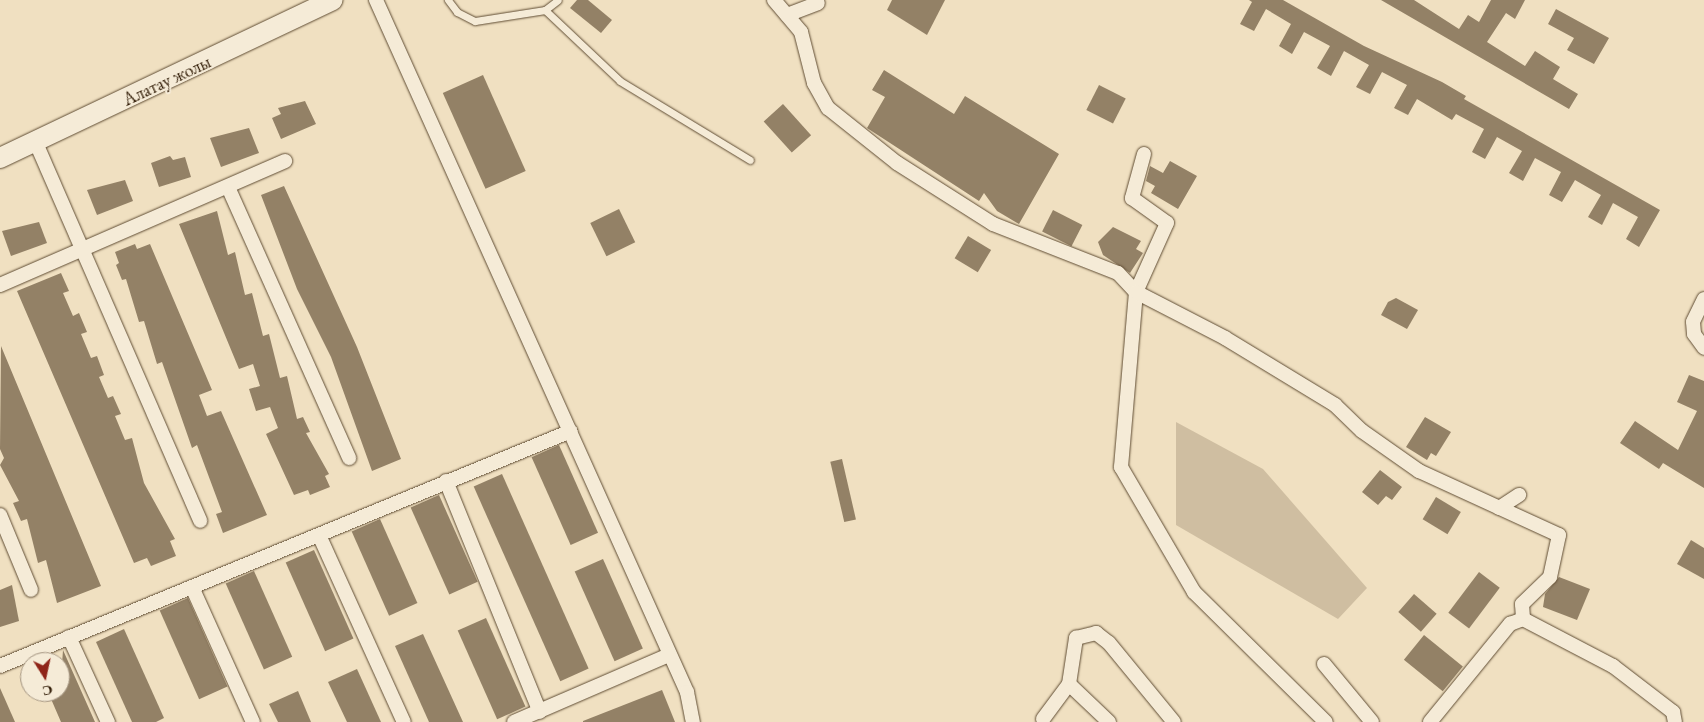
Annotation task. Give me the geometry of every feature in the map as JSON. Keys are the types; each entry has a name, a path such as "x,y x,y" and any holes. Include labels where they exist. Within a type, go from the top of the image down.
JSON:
{"main road":[{"name":"Алатау жолы","path":"0,158 36,143 332,0"}],"street":[{"path":"376,0 687,692 693,722"},
{"path":"774,0 801,32 814,83 828,108 897,163 993,224 1118,273 1136,292 1225,338 1335,405 1362,431 1419,471 1559,535 1550,577 1522,604 1524,619"},
{"path":"786,15 818,3"},
{"path":"36,143 200,522"},
{"path":"1144,154 1132,198 1167,223 1136,292 1121,467 1194,592 1326,722"},
{"path":"0,285 284,161"},
{"path":"228,187 350,458"},
{"path":"1704,299 1693,322 1694,334 1704,348"},
{"path":"0,666 571,431"},
{"path":"446,482 540,712"},
{"path":"1499,508 1519,494"},
{"path":"0,515 31,590"},
{"path":"319,534 404,722"},
{"path":"192,587 253,722"},
{"path":"1430,722 1510,624 1524,619 1613,666 1673,712 1675,722"},
{"path":"1044,719 1069,684 1076,638 1096,633 1174,722"},
{"path":"69,637 108,722"},
{"path":"514,722 669,655"},
{"path":"1324,664 1372,722"},
{"path":"1069,684 1109,722"}],"lane":[{"path":"448,0 457,12 475,21 545,10 558,0"},
{"path":"545,10 620,81 750,160"}],"shaded area":[{"path":"1176,422 1263,469 1367,588 1338,619 1176,525"}],"building":[{"path":"577,0 588,0 612,20 601,33 570,8"},
{"path":"892,0 945,0 927,35 887,10"},
{"path":"1249,0 1283,0 1364,46 1442,82 1466,96 1464,99 1660,210 1639,247 1626,239 1638,217 1613,203 1602,225 1588,217 1601,195 1575,180 1562,202 1549,195 1561,172 1535,158 1523,181 1509,173 1522,151 1497,137 1485,159 1472,152 1484,129 1456,114 1452,120 1417,99 1408,115 1394,108 1407,85 1382,72 1370,94 1356,87 1369,65 1344,51 1331,76 1317,68 1330,46 1304,32 1292,54 1279,46 1291,24 1266,9 1254,31 1240,24 1252,2"},
{"path":"1381,0 1414,0 1459,29 1468,15 1479,22 1491,0 1525,0 1515,19 1506,13 1487,42 1525,66 1535,51 1560,67 1553,79 1578,94 1569,109"},
{"path":"1556,9 1609,38 1594,64 1567,50 1574,38 1548,24"},
{"path":"884,70 954,114 965,96 1059,154 1019,224 997,211 984,193 979,201 867,128 885,97 872,90"},
{"path":"483,75 526,171 486,189 443,93"},
{"path":"1099,85 1126,99 1113,124 1086,110"},
{"path":"305,101 316,124 281,139 272,118 281,114 278,108"},
{"path":"783,104 811,135 792,153 764,121"},
{"path":"249,128 259,153 221,167 210,138"},
{"path":"170,156 173,160 185,157 191,177 159,187 151,163"},
{"path":"1170,161 1197,176 1178,209 1151,193 1155,186 1146,181 1150,166 1163,173"},
{"path":"125,180 133,201 97,215 87,190"},
{"path":"284,186 357,347 401,459 372,471 331,357 297,289 261,195"},
{"path":"619,209 635,242 606,256 590,223"},
{"path":"1053,210 1082,225 1072,246 1042,231"},
{"path":"217,211 228,255 235,252 245,295 252,293 263,336 269,334 280,378 287,376 297,419 303,417 310,432 306,433 329,474 325,476 330,487 310,495 308,490 294,495 266,434 278,428 270,407 256,411 249,389 260,386 253,364 239,369 179,224"},
{"path":"39,222 47,243 11,256 2,231"},
{"path":"1113,227 1141,241 1136,249 1143,253 1130,273 1103,255 1098,242"},
{"path":"968,236 991,250 978,272 955,258"},
{"path":"135,244 137,249 150,244 212,390 199,395 207,416 221,411 267,515 223,533 216,514 222,512 197,445 192,448 162,362 157,364 144,321 139,322 126,279 122,280 116,265 119,263 115,252"},
{"path":"61,273 69,291 63,293 73,316 79,313 87,332 81,334 91,358 97,356 104,375 99,377 108,398 113,396 121,414 115,416 125,440 132,438 144,483 175,539 170,541 176,556 151,566 147,558 134,563 17,291"},
{"path":"1396,298 1418,310 1407,329 1381,315 1388,302"},
{"path":"1,346 101,586 57,603 46,560 38,563 27,519 21,521 13,503 19,501 0,465 4,458 0,449"},
{"path":"1689,375 1704,381 1704,488 1663,463 1659,469 1620,443 1635,421 1678,450 1697,411 1677,402"},
{"path":"1425,417 1451,432 1436,456 1431,453 1427,460 1406,447"},
{"path":"559,445 598,533 571,545 532,457"},
{"path":"842,459 856,519 844,522 830,462"},
{"path":"1380,470 1402,487 1392,500 1386,496 1378,505 1362,492"},
{"path":"502,474 589,669 560,681 474,487"},
{"path":"439,495 478,582 449,594 411,508"},
{"path":"1436,497 1461,512 1447,534 1423,519"},
{"path":"380,519 417,603 389,616 352,532"},
{"path":"1691,540 1704,548 1704,579 1677,564"},
{"path":"314,550 353,639 325,651 286,563"},
{"path":"603,559 643,649 615,661 575,572"},
{"path":"254,571 292,657 264,669 226,584"},
{"path":"1479,572 1500,588 1469,628 1448,613"},
{"path":"1559,577 1590,589 1577,620 1543,607 1545,594"},
{"path":"12,585 19,621 0,627 0,590"},
{"path":"1414,594 1437,614 1421,632 1398,612"},
{"path":"188,598 227,687 199,699 160,611"},
{"path":"486,618 525,707 497,719 458,631"},
{"path":"124,629 164,718 156,722 132,722 96,642"},
{"path":"423,634 463,722 429,722 395,646"},
{"path":"1424,635 1463,666 1443,691 1404,660"},
{"path":"70,666 95,722 61,722 52,702 70,702"},
{"path":"357,669 381,722 347,722 328,682"},
{"path":"0,688 15,722 0,722"},
{"path":"662,690 675,722 583,722 583,721"},
{"path":"298,691 311,722 278,722 269,704"}]}
